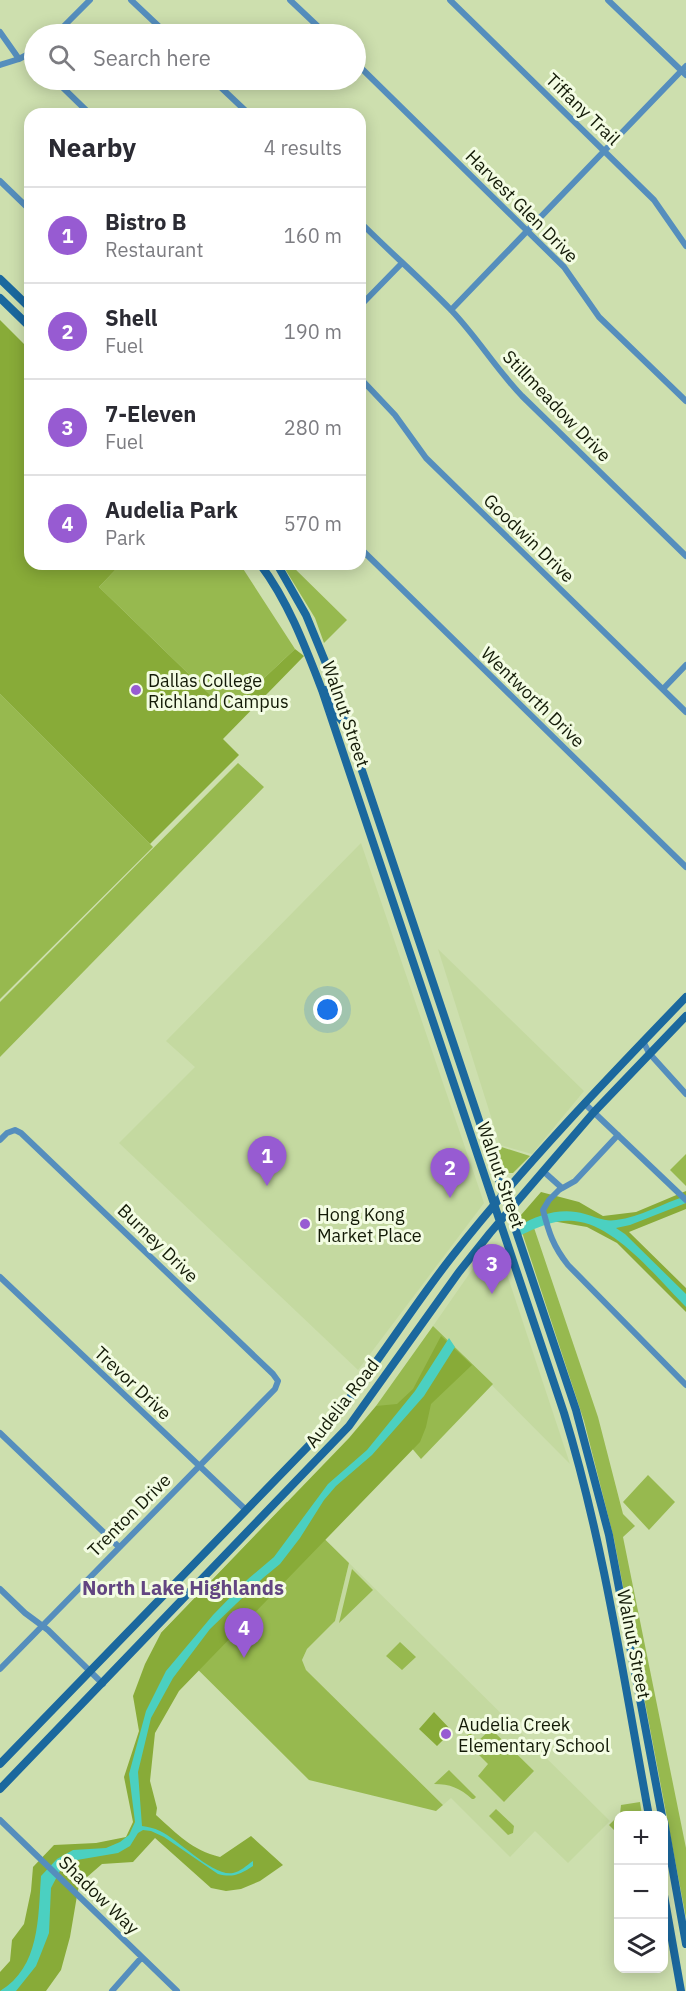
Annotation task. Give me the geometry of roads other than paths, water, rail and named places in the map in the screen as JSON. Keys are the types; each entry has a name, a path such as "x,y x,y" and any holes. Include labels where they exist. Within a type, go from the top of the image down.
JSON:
{"main road":[{"path":"0,279 24,302"},
{"path":"0,298 24,321"},
{"name":"Walnut Street","path":"264,570 296,627 322,690 576,1453 594,1528 648,1811"},
{"name":"Walnut Street","path":"280,570 306,615 349,728 576,1410 596,1483 625,1616 661,1811"},
{"path":"322,690 327,690 337,715 349,728"},
{"path":"374,846 386,843"},
{"path":"415,971 428,968"},
{"name":"Audelia Road","path":"0,1764 321,1433 339,1412 452,1257 503,1193 584,1103 686,997"},
{"name":"Audelia Road","path":"0,1789 349,1426 459,1272 509,1210 594,1112 686,1016"},
{"path":"370,1370 382,1380"},
{"path":"246,1510 258,1522"},
{"path":"139,1621 151,1633"},
{"path":"130,1630 142,1642"},
{"path":"645,1793 658,1791"},
{"path":"668,1848 686,1944"},
{"path":"668,1919 681,1991"}],"street":[{"path":"66,24 90,0"},
{"path":"132,0 157,24"},
{"path":"290,0 315,24"},
{"name":"Tiffany Trail","path":"450,0 654,200 686,246"},
{"path":"451,310 684,70 608,0"},
{"path":"0,32 19,59"},
{"path":"0,65 24,58"},
{"name":"Harvest Glen Drive","path":"366,73 573,277 599,317 686,401"},
{"path":"65,90 84,108"},
{"path":"224,90 243,108"},
{"path":"0,181 24,204"},
{"name":"Stillmeadow Drive","path":"366,228 451,310 478,340 510,384 686,556"},
{"path":"366,300 402,263"},
{"name":"Goodwin Drive","path":"366,384 395,415 426,458 686,712"},
{"name":"Wentworth Drive","path":"366,554 686,867"},
{"path":"663,688 686,664"},
{"path":"643,1041 649,1053 686,1094"},
{"path":"584,1103 686,1200"},
{"name":"Burney Drive","path":"0,1140 7,1133 15,1130 21,1133 278,1381"},
{"path":"619,1137 576,1181 562,1188 549,1200 543,1210 547,1226 555,1248 568,1265 686,1384"},
{"path":"543,1171 562,1188"},
{"name":"Trevor Drive","path":"0,1277 246,1510"},
{"name":"Trenton Drive","path":"0,1669 274,1389 278,1381"},
{"path":"0,1433 119,1547"},
{"path":"0,1589 103,1684"},
{"name":"Shadow Way","path":"0,1820 177,1991"},
{"path":"112,1991 142,1957"}],"water":[{"path":"686,1196 686,1203 630,1225 616,1228 625,1234 686,1294 686,1307 649,1268 620,1242 589,1224 560,1221 521,1235 519,1226 542,1215 568,1211 600,1219 616,1220 643,1213"},
{"path":"449,1338 455,1347 424,1396 372,1455 336,1486 324,1500 280,1564 210,1629 173,1678 151,1718 138,1772 142,1826 160,1831 206,1864 225,1873 241,1870 253,1861 253,1866 237,1874 228,1876 218,1874 164,1837 143,1830 138,1833 130,1846 118,1853 71,1861 62,1867 51,1888 49,1933 36,1966 16,1991 0,1991 23,1969 30,1955 37,1925 41,1876 57,1859 73,1850 106,1848 129,1835 135,1822 129,1774 146,1711 166,1671 213,1615 248,1579 274,1557 328,1484 367,1450 415,1391"}],"place":[{"name":"Dallas College Richland Campus","path":"136,690"},
{"name":"Bistro B","path":"267,1186"},
{"name":"Shell","path":"450,1198"},
{"name":"Hong Kong Market Place","path":"305,1224"},
{"name":"7-Eleven","path":"492,1294"},
{"name":"Audelia Park","path":"244,1658"},
{"name":"Audelia Creek Elementary School","path":"446,1734"}],"district":[{"name":"North Lake Highlands","path":"183,1587"}]}
